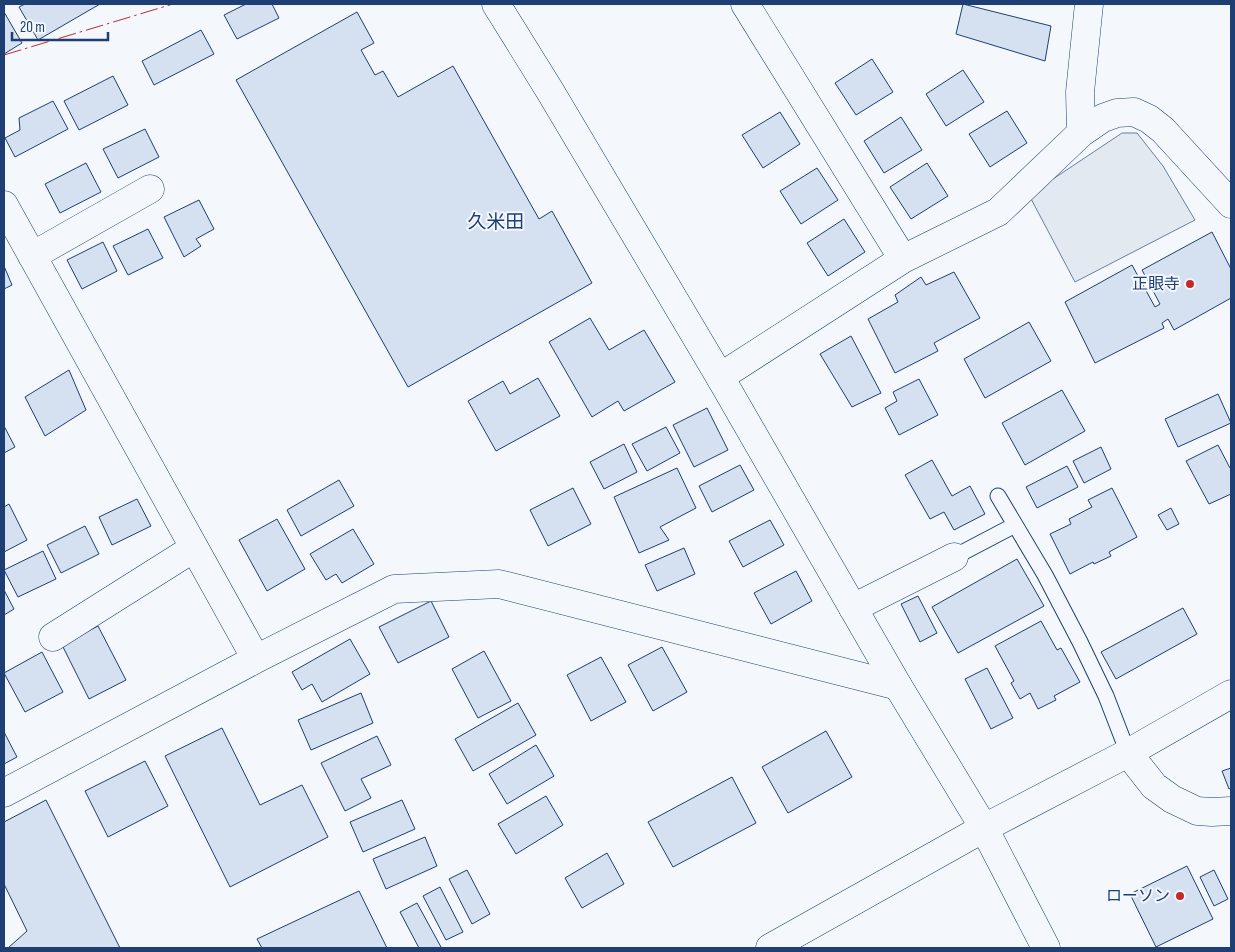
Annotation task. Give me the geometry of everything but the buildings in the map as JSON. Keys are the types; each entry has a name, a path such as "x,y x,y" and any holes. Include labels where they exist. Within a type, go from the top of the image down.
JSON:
{"street":[{"path":"496,4 720,376 898,686 984,828 1046,948"},
{"path":"745,4 903,259"},
{"path":"1081,133 1080,92 1090,4"},
{"path":"720,376 903,259 998,212 1081,133 1103,118 1117,113 1134,112 1149,118 1163,130 1231,204"},
{"path":"32,256 150,189"},
{"path":"4,205 256,659"},
{"path":"53,637 194,548"},
{"path":"853,608 954,557"},
{"path":"4,793 256,659 394,589 499,584 898,686"},
{"path":"770,948 984,828 1128,753 1231,694"},
{"path":"1128,753 1154,786 1172,799 1197,811 1231,811"}],"lane":[{"path":"998,496 1045,575 1080,642 1106,696 1128,753"},
{"path":"954,557 1015,524"}],"shaded area":[{"path":"1122,133 1137,133 1163,166 1195,220 1075,282 1029,195"}],"power":[{"path":"4,55 173,4"}],"place":[{"name":"正眼寺","path":"1190,284"},
{"name":"ローソン","path":"1180,896"}],"district":[{"name":"久米田","path":"496,222"}]}
